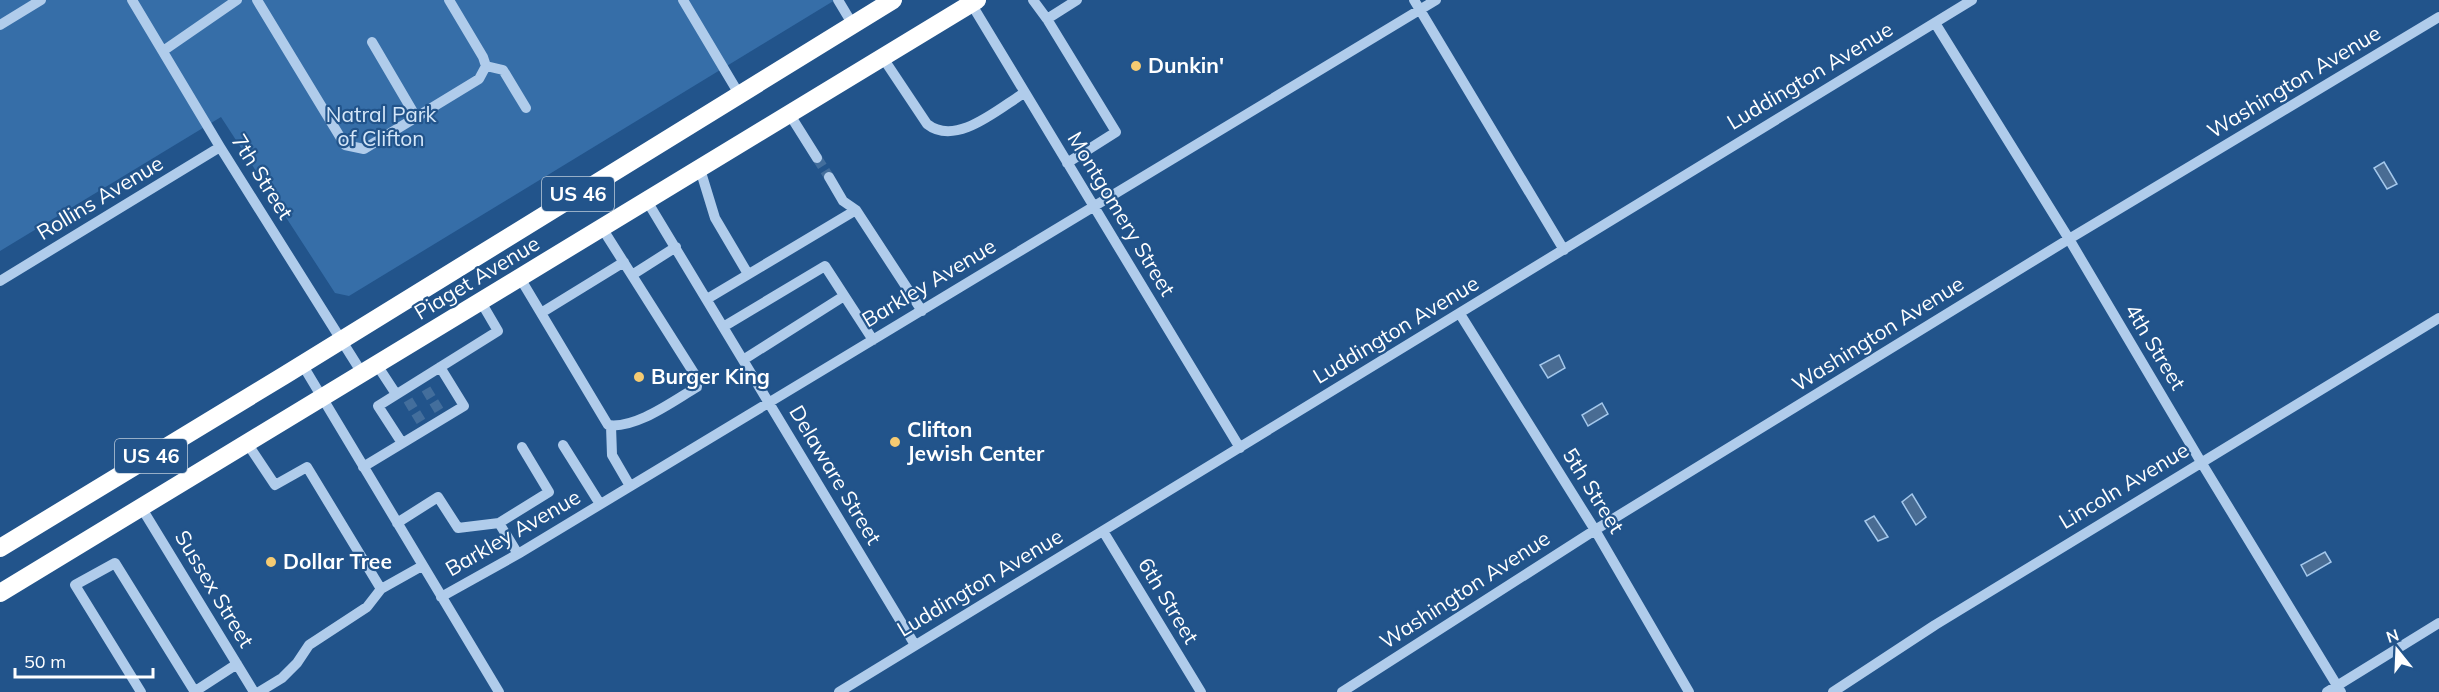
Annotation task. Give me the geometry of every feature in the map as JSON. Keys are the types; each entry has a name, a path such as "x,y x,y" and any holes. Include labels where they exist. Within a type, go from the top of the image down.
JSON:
{"highway":[{"name":"Piaget Avenue","path":"0,548 341,341 893,0"},
{"name":"Piaget Avenue","path":"0,593 790,115 972,2"}],"street":[{"path":"0,25 41,0"},
{"name":"7th Street","path":"132,0 341,341 402,395"},
{"path":"163,51 237,0"},
{"path":"256,0 345,145 364,149 479,79 486,66 483,57 448,0"},
{"path":"683,0 739,94"},
{"path":"838,0 853,25"},
{"path":"1033,0 1116,132 1067,163"},
{"path":"1047,19 1077,0"},
{"name":"Barkley Avenue","path":"441,597 518,554 1094,207 1417,5 1436,0"},
{"name":"Luddington Avenue","path":"839,692 1972,0"},
{"name":"Montgomery Street","path":"972,2 1024,93 1240,448"},
{"path":"1417,5 1564,250"},
{"name":"Washington Avenue","path":"1342,692 1594,530 2439,16"},
{"name":"4th Street","path":"1935,23 2069,239 2200,462 2339,689"},
{"path":"372,42 416,117"},
{"path":"883,58 927,124 934,130 946,133 962,131 1024,93"},
{"path":"486,66 503,70 526,108"},
{"path":"790,115 817,158"},
{"name":"Rollins Avenue","path":"0,281 220,147"},
{"path":"700,169 715,218 748,274"},
{"path":"829,177 843,201 856,210 922,311"},
{"name":"Delaware Street","path":"647,201 915,645"},
{"path":"706,299 856,210"},
{"path":"520,278 608,425 631,424 698,387 697,378 603,228"},
{"path":"632,274 675,247"},
{"path":"541,313 624,262"},
{"path":"723,327 825,266 873,340"},
{"path":"743,360 844,296"},
{"path":"402,443 378,406 423,385 440,367 498,331 481,302"},
{"name":"5th Street","path":"1460,314 1594,530 1689,692"},
{"name":"Lincoln Avenue","path":"1833,692 1935,625 2439,318"},
{"path":"302,364 499,692"},
{"path":"363,467 442,415 464,406 440,367"},
{"path":"611,426 612,455 630,486"},
{"path":"248,442 275,485 307,467 381,589"},
{"path":"563,445 600,504"},
{"path":"397,523 438,497 458,528 499,523 549,492 522,447"},
{"name":"Sussex Street","path":"141,507 254,692"},
{"path":"499,523 518,554"},
{"name":"6th Street","path":"1103,531 1201,692"},
{"path":"141,692 75,585 115,563 195,692 237,664"},
{"path":"260,692 282,678 297,663 309,645 368,607 381,589 422,566"},
{"path":"2327,692 2339,689 2439,623"}],"green space":[{"name":"Natral Park of Clifton","path":"0,0 835,0 349,296 335,293 221,117 0,251"}],"shaded area":[{"path":"2384,162 2397,184 2387,189 2374,168"},
{"path":"1559,355 1565,368 1548,378 1540,365"},
{"path":"1602,403 1608,414 1588,426 1582,415"},
{"path":"1912,494 1926,517 1916,525 1902,502"},
{"path":"1874,516 1888,537 1878,541 1865,521"},
{"path":"2325,552 2331,562 2307,576 2301,565"}],"tunnel":[{"path":"817,158 829,177"},
{"path":"426,389 440,412"},
{"path":"408,400 422,423"}],"place":[{"name":"Dunkin'","path":"1136,66"},
{"name":"Burger King","path":"639,377"},
{"name":"Clifton Jewish Center","path":"895,442"},
{"name":"Dollar Tree","path":"271,562"}]}
